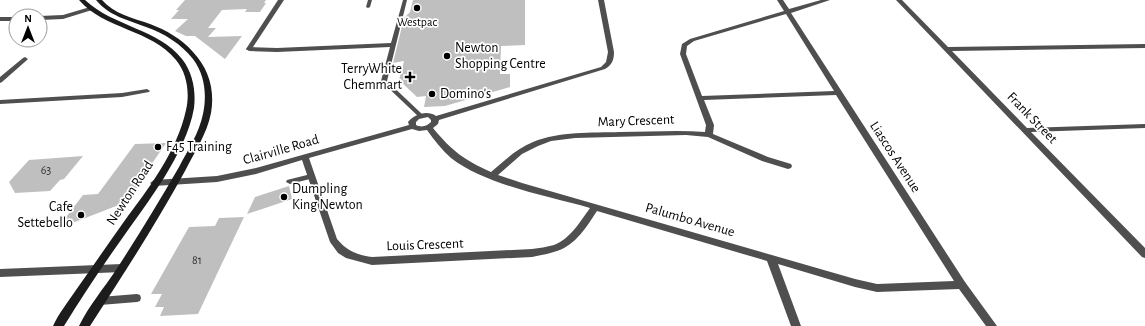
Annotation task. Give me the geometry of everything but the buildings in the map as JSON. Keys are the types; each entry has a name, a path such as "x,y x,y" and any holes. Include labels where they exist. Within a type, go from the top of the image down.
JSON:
{"main road":[{"name":"Newton Road","path":"58,326 154,183 175,149 186,124 190,108 191,90 189,78 185,67 176,55 143,34 102,16 90,9 82,0"},
{"path":"84,326 175,182 193,149 207,115 208,81 197,60 183,44 155,28 115,12 99,0"}],"street":[{"path":"249,49 281,0"},
{"path":"435,119 609,64 611,60 611,52 601,0"},
{"name":"Liascos Avenue","path":"780,0 962,285 992,326"},
{"path":"709,135 710,125 684,54 684,45 692,40 827,0"},
{"name":"Frank Street","path":"899,0 1145,254"},
{"path":"947,49 1145,46"},
{"path":"0,81 25,59"},
{"path":"0,102 122,95 147,91"},
{"path":"700,98 838,93"},
{"path":"429,115 435,119 434,125 429,128 422,129 413,126 414,119 421,116 429,115"},
{"name":"Clairville Road","path":"154,183 234,176 413,126"},
{"path":"1025,130 1145,126"},
{"name":"Palumbo Avenue","path":"429,128 445,148 459,160 492,176 595,207 855,283 877,288 962,285"},
{"name":"Mary Crescent","path":"492,176 519,152 550,139 575,136 686,133 709,135 765,159 788,166"},
{"name":"Louis Crescent","path":"305,157 333,240 340,250 352,258 372,260 491,256 532,253 558,247 576,232 595,207"},
{"path":"771,258 796,326"},
{"path":"0,272 122,268"}],"lane":[{"path":"368,7 370,0"},
{"path":"405,0 384,81 421,116"},
{"path":"48,18 63,17 90,9"},
{"path":"249,49 272,50 393,45"},
{"path":"290,182 311,176"},
{"path":"100,301 137,298"}],"place":[{"name":"Westpac","path":"417,8"},
{"name":"Newton Shopping Centre","path":"447,56"},
{"name":"TerryWhite Chemmart","path":"410,77"},
{"name":"Domino's","path":"432,94"},
{"name":"F45 Training","path":"158,147"},
{"name":"Dumpling King Newton","path":"284,197"},
{"name":"Cafe Settebello","path":"81,215"}]}
